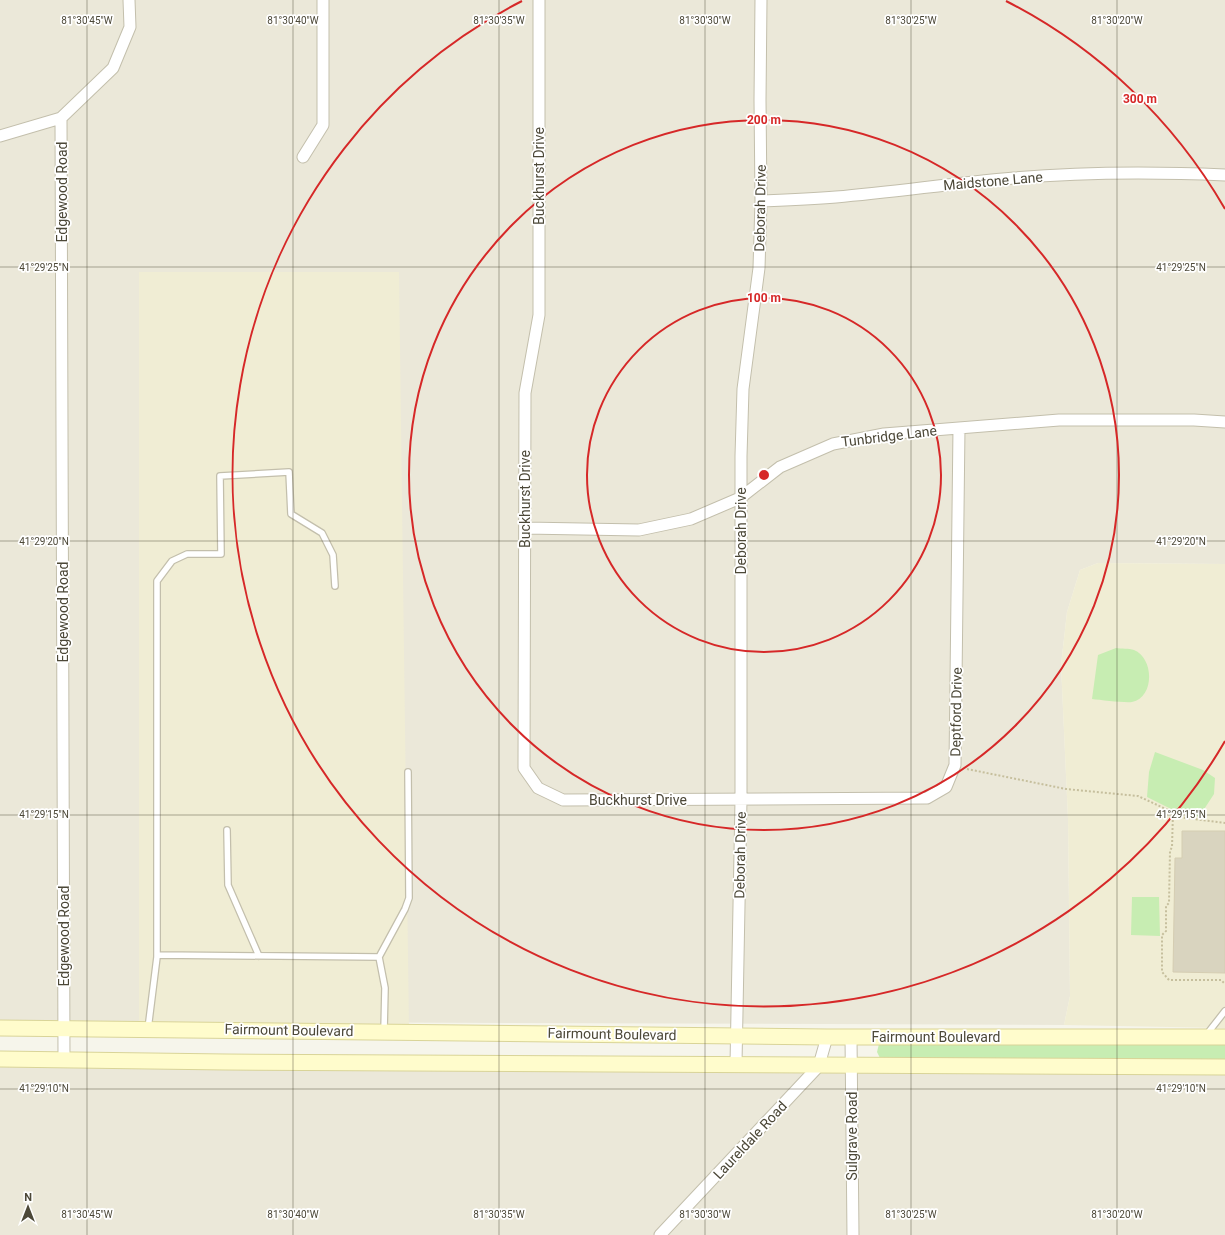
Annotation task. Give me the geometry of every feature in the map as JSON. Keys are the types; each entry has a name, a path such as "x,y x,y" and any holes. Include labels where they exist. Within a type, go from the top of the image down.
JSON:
{"main road":[{"name":"Fairmount Boulevard","path":"0,1028 826,1036 1225,1037"},
{"name":"Fairmount Boulevard","path":"0,1059 226,1062 1225,1067"}],"street":[{"path":"0,136 61,118 113,68 130,27 130,0"},
{"path":"303,157 323,125 323,0"},
{"name":"Buckhurst Drive","path":"539,0 539,315 526,393 524,768 538,788 563,800 742,800"},
{"name":"Deborah Drive","path":"736,1064 742,800 740,498 743,388 759,268 761,201 761,0"},
{"name":"Edgewood Road","path":"61,118 64,1059"},
{"name":"Maidstone Lane","path":"761,201 836,197 929,186 1062,175 1178,173 1225,176"},
{"name":"Tunbridge Lane","path":"526,528 639,530 691,519 740,498 780,467 833,444 884,434 1059,420 1194,420 1225,422"},
{"name":"Deptford Drive","path":"742,800 927,798 946,787 955,765 959,428"},
{"name":"Laureldale Road","path":"660,1235 819,1065 826,1036"},
{"name":"Sulgrave Road","path":"851,1036 853,1235"}],"lane":[{"path":"148,1029 157,955 157,581 172,561 187,554 221,554 220,476 289,472 291,514 322,533 333,555 335,586"},
{"path":"384,1031 385,988 379,958 405,909 409,898 408,772"},
{"path":"227,830 228,885 258,956"},
{"path":"157,955 379,958"},
{"path":"1205,1037 1225,1011"}],"path":[{"path":"967,769 1066,789 1138,796 1185,818 1225,823"},
{"path":"1173,812 1172,847 1170,851 1169,903 1166,906 1166,931 1162,935 1162,972 1169,980 1220,980 1225,984"}],"shaded area":[{"path":"0,0 1225,0 1225,564 1098,563 1080,570 1067,612 1061,665 1068,819 1070,996 1064,1025 0,1021"},
{"path":"139,272 399,272 409,1032 139,1029"},
{"path":"1098,563 1225,564 1225,1028 1064,1025 1070,996 1068,819 1061,665 1067,612 1080,570"},
{"path":"0,1059 1225,1067 1225,1235 0,1235"}],"green space":[{"path":"1116,648 1130,649 1141,654 1148,669 1149,677 1145,693 1140,699 1132,702 1092,699 1098,655"},
{"path":"1155,752 1203,770 1215,778 1214,794 1199,817 1175,811 1147,797 1149,772"},
{"path":"1132,897 1159,897 1160,936 1131,935"},
{"path":"1225,1043 1225,1061 880,1058 877,1052 879,1044"}],"building":[{"path":"1182,831 1225,831 1225,973 1173,972 1175,858 1182,858"}]}
